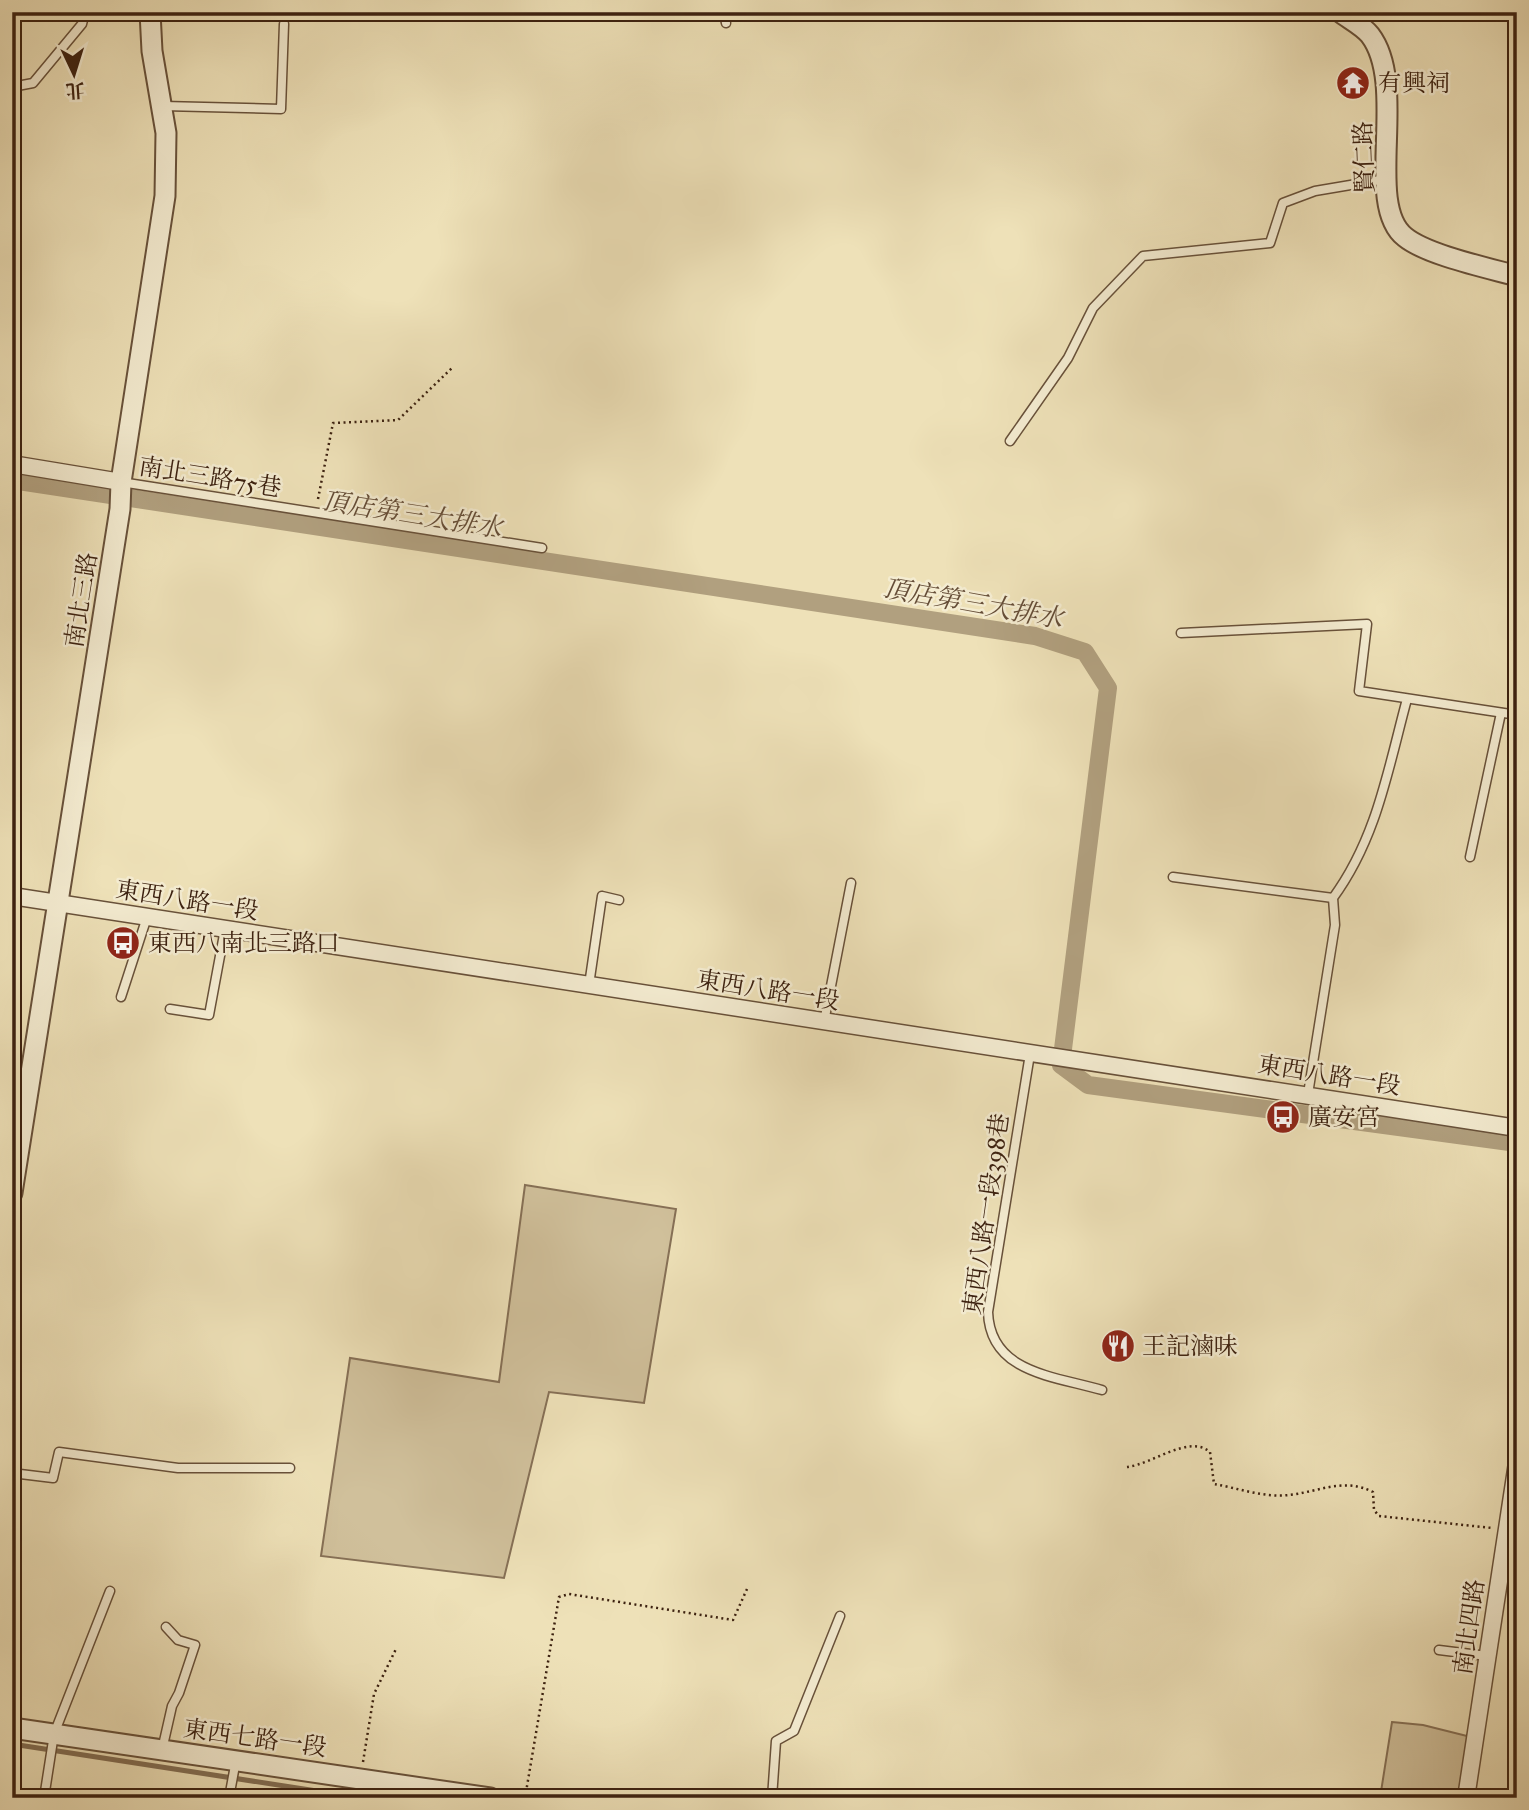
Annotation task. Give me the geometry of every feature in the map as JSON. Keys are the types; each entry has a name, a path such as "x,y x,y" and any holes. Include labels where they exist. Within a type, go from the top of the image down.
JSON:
{"street":[{"name":"南北三路","path":"12,1194 120,509 121,482 165,197 166,134 152,51 150,12"},
{"name":"賢仁路","path":"1340,12 1370,35 1385,70 1388,117 1385,179 1394,226 1406,239 1458,260 1517,276"},
{"path":"12,464 121,482"},
{"name":"東西八路一段","path":"12,896 1517,1128"},
{"name":"南北四路","path":"1466,1798 1517,1463"},
{"name":"東西七路一段","path":"12,1728 490,1798"}],"lane":[{"path":"12,87 33,83 82,24 85,12"},
{"path":"724,12 726,23"},
{"path":"163,106 281,109 284,24"},
{"path":"1010,441 1068,358 1093,308 1143,256 1270,243 1283,203 1315,191 1385,179"},
{"name":"南北三路75巷","path":"121,482 542,548"},
{"path":"1181,633 1367,624 1359,691 1517,715"},
{"path":"1308,1094 1335,925 1333,898 1353,870 1367,842 1407,699"},
{"path":"1470,858 1501,713"},
{"path":"1173,877 1333,898"},
{"path":"824,1022 851,883"},
{"path":"589,985 602,896 620,900"},
{"path":"121,997 147,917"},
{"path":"170,1009 209,1015 225,929"},
{"name":"東西八路一段398巷","path":"1030,1054 989,1312 989,1332 995,1346 1017,1365 1102,1390"},
{"path":"12,1473 53,1478 60,1452 178,1468 290,1468"},
{"path":"44,1798 54,1734 110,1591"},
{"path":"772,1798 776,1741 793,1731 840,1616"},
{"path":"162,1750 172,1706 195,1645 178,1640 166,1627"},
{"path":"1438,1650 1487,1656"},
{"path":"229,1798 236,1760"}],"path":[{"path":"315,512 333,423 398,420 452,368"},
{"path":"1127,1467 1145,1465 1193,1444 1202,1445 1210,1452 1214,1484 1272,1495 1289,1495 1331,1485 1364,1487 1373,1492 1374,1510 1379,1516 1506,1530"},
{"path":"525,1798 559,1597 569,1594 733,1620 747,1589"},
{"path":"361,1778 374,1694 396,1649"}],"shaded area":[{"path":"525,1185 676,1209 644,1403 549,1392 504,1578 321,1556 350,1358 499,1382"},
{"path":"1392,1722 1423,1725 1475,1738 1466,1798 1380,1798"}],"building":[{"name":"有興祠","path":"1358,70 1362,95 1348,96 1345,72"}],"waterway":[{"name":"頂店第三大排水","path":"12,480 1035,636 1085,652 1108,688 1061,1065 1088,1085 1517,1143"},
{"path":"12,1744 362,1798"}],"place":[{"name":"有興祠","path":"1353,83"},
{"name":"東西八南北三路口","path":"123,943"},
{"name":"廣安宮","path":"1283,1117"},
{"name":"王記滷味","path":"1118,1346"}]}
